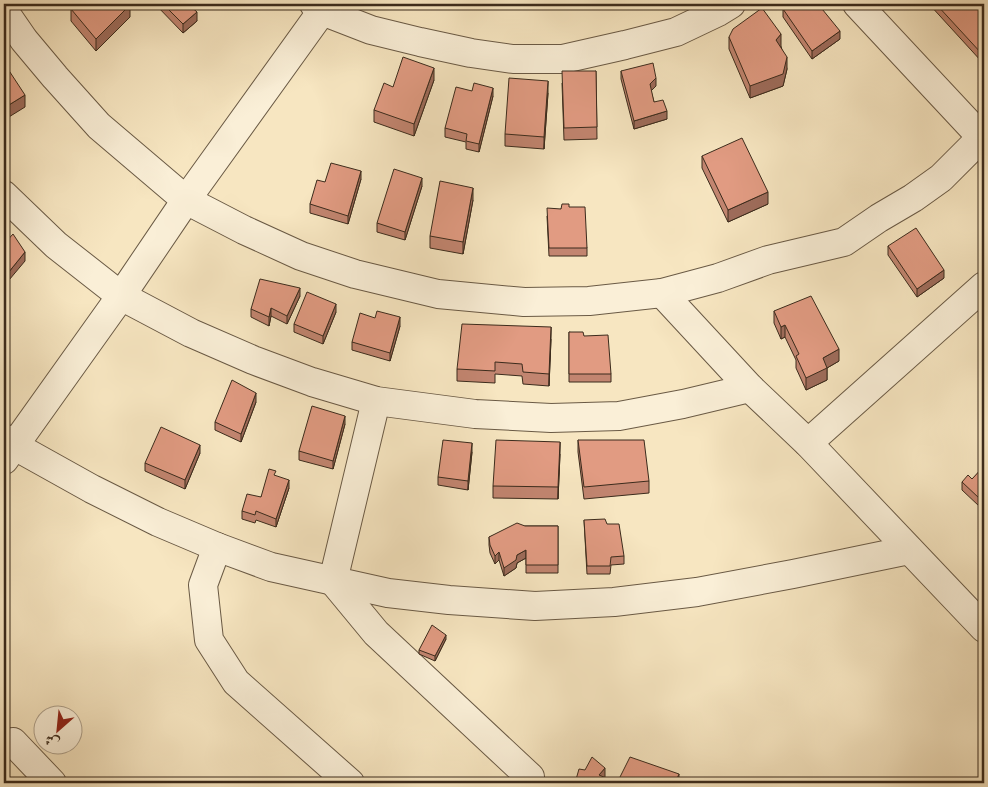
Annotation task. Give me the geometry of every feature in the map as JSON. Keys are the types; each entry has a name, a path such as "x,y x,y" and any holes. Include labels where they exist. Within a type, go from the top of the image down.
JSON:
{"street":[{"path":"731,4 676,32 625,46 562,58 513,59 471,53 371,30 321,6 121,296 7,448 150,518 217,547 271,567 388,593 449,600 535,606 614,602 697,592 909,550"},
{"path":"4,11 24,40 99,126 186,200 244,230 301,256 355,274 438,294 524,302 589,301 662,293 718,278 768,260 844,242 941,178 980,127 857,4"},
{"path":"4,195 56,245 121,296 191,333 253,360 312,382 376,400 475,414 551,418 619,416 683,404 750,388"},
{"path":"808,443 984,286"},
{"path":"662,293 750,388 808,443 984,628"},
{"path":"333,581 376,400"},
{"path":"217,547 203,586 209,640 236,682 350,783"},
{"path":"333,581 376,633 530,776 524,783"},
{"path":"13,742 52,783"}],"building":[{"path":"76,4 130,5 96,39 71,9"},
{"path":"163,4 188,4 197,12 183,24"},
{"path":"789,4 818,4 840,31 812,51 783,9"},
{"path":"936,4 984,4 984,52 982,54"},
{"path":"762,8 781,34 776,40 787,57 783,74 750,86 729,37 733,29"},
{"path":"403,57 434,68 414,124 374,110 384,83 393,87"},
{"path":"4,63 25,95 4,108"},
{"path":"653,63 656,78 650,84 654,102 663,100 667,111 634,121 621,71"},
{"path":"562,71 596,71 597,127 564,128"},
{"path":"509,78 548,81 544,137 505,134"},
{"path":"474,83 493,88 479,144 466,141 467,134 445,128 456,87 472,91"},
{"path":"742,138 768,192 728,210 702,156"},
{"path":"331,163 361,171 348,216 310,204 317,180 325,182"},
{"path":"394,169 422,178 405,232 377,223"},
{"path":"440,181 473,188 463,242 430,236"},
{"path":"562,204 569,204 569,207 585,207 587,248 549,248 547,208 561,209"},
{"path":"916,228 944,270 917,289 888,246"},
{"path":"13,234 25,252 4,278 4,244"},
{"path":"260,279 300,288 287,316 271,308 269,317 251,309"},
{"path":"307,292 336,304 323,336 294,324"},
{"path":"811,296 839,349 823,358 827,368 806,378 796,356 799,354 785,325 781,327 774,311"},
{"path":"377,311 400,317 390,353 352,342 360,313 375,318"},
{"path":"462,324 551,327 549,374 523,372 522,364 495,362 495,371 457,369"},
{"path":"569,332 583,332 584,336 608,335 611,374 569,374"},
{"path":"232,380 256,393 241,434 215,422"},
{"path":"312,406 345,416 333,461 299,451"},
{"path":"161,427 200,445 185,480 145,463"},
{"path":"443,440 472,443 468,481 438,477"},
{"path":"496,440 560,442 558,487 493,486"},
{"path":"578,440 644,440 649,481 584,487"},
{"path":"984,460 984,493 979,498 962,482 968,475 972,479 983,467 981,464"},
{"path":"269,469 276,471 274,475 289,480 276,519 256,511 255,515 242,511 247,494 261,497"},
{"path":"605,519 607,524 619,524 624,556 611,557 610,566 587,566 584,520"},
{"path":"517,523 525,526 558,526 558,565 526,565 526,550 517,555 516,560 504,568 499,552 495,556 489,537"},
{"path":"432,625 446,635 435,656 419,650"},
{"path":"592,757 605,768 599,775 613,781 613,783 575,783 579,769 585,770"},
{"path":"630,757 679,774 675,783 617,783"}]}
